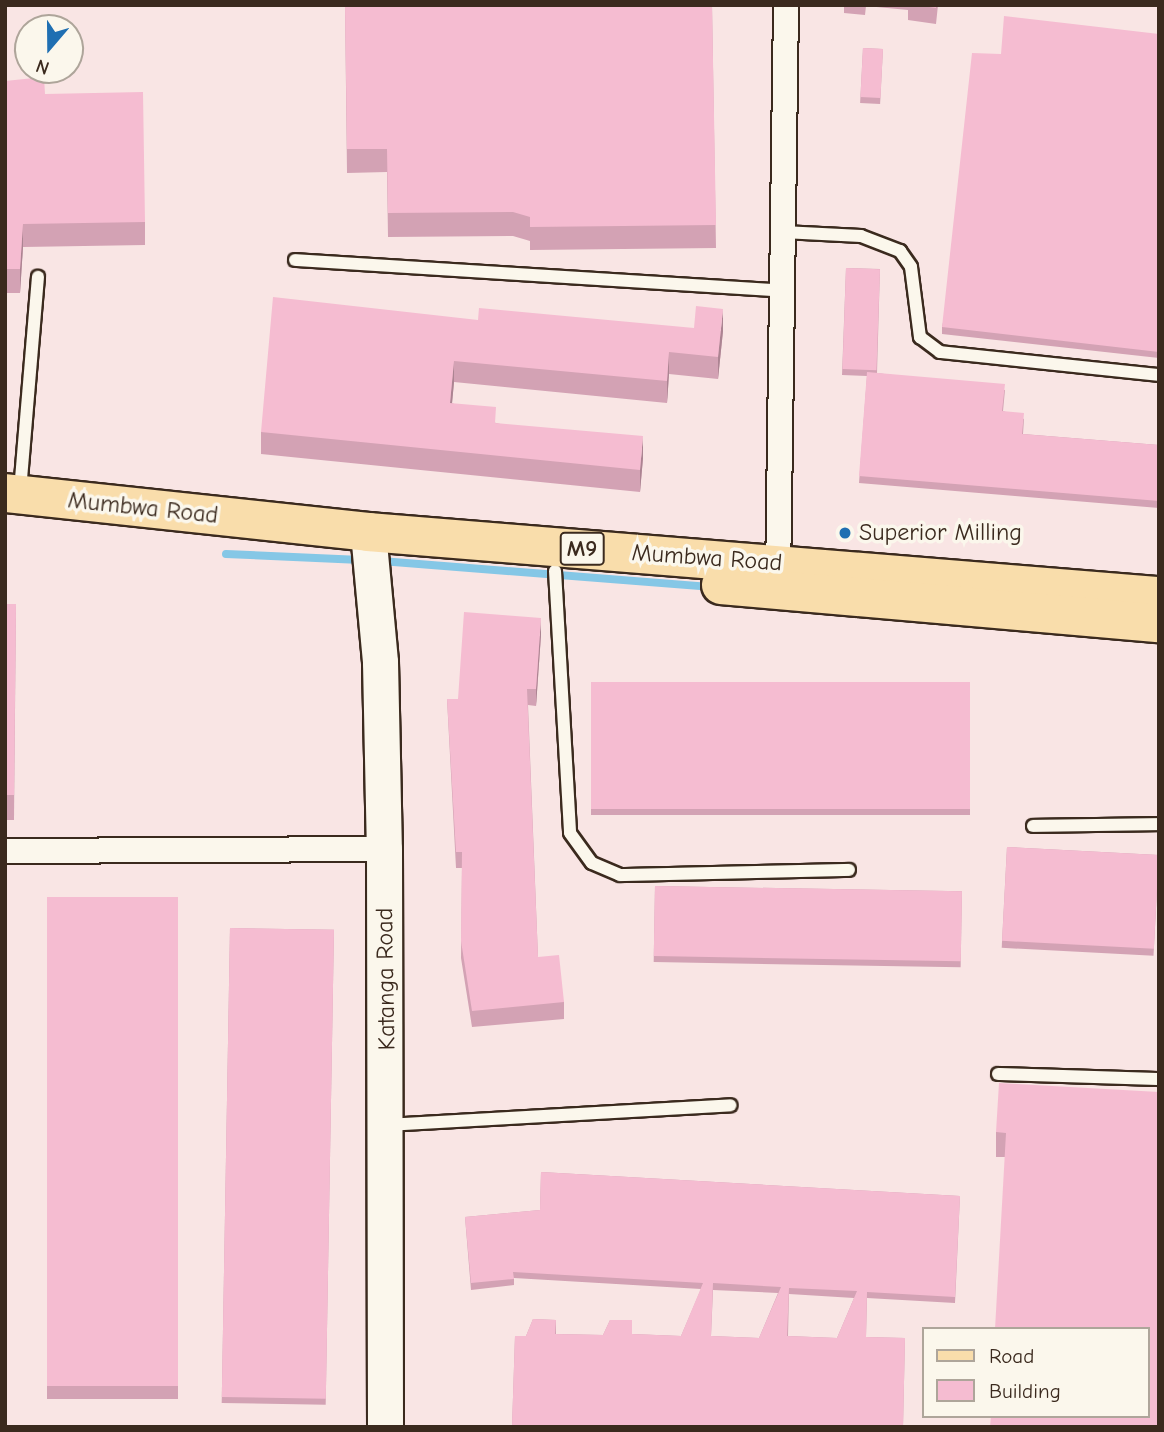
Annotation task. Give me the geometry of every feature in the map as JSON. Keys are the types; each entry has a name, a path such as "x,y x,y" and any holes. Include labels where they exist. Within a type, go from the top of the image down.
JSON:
{"main road":[{"name":"Mumbwa Road","path":"10,502 368,543 778,577 1159,623"},
{"name":"Mumbwa Road","path":"368,543 555,571 778,577 1159,596"}],"street":[{"path":"778,577 786,5"},
{"name":"Katanga Road","path":"368,543 380,662 384,849 388,1125 385,1427"},
{"path":"5,851 384,849"}],"lane":[{"path":"783,232 861,236 900,251 911,267 920,337 940,352 1159,375"},
{"path":"295,260 782,291"},
{"path":"10,502 38,276"},
{"path":"555,571 570,833 592,863 620,875 849,870"},
{"path":"1033,826 1159,824"},
{"path":"998,1074 1159,1079"},
{"path":"388,1125 730,1105"}],"building":[{"path":"345,5 712,5 716,225 530,227 530,217 513,212 388,213 387,149 347,149"},
{"path":"915,5 936,5 936,8"},
{"path":"1004,16 1159,34 1159,352 942,327 972,53 1001,54"},
{"path":"863,48 883,49 880,98 860,97"},
{"path":"14,80 14,84 44,84 45,94 143,92 145,222 23,224 20,269 5,269 5,81"},
{"path":"846,268 880,269 876,370 842,369"},
{"path":"273,297 478,320 479,308 694,328 696,306 723,309 718,357 669,352 667,381 454,361 450,403 496,407 495,423 643,436 640,470 261,432"},
{"path":"867,372 1005,384 1002,411 1024,413 1022,434 1159,445 1159,501 859,476"},
{"path":"5,604 16,604 14,795 5,795"},
{"path":"464,612 541,618 536,689 527,689 538,957 559,955 564,1002 472,1011 461,941 462,852 456,852 447,699 458,699"},
{"path":"591,682 970,682 970,809 591,809"},
{"path":"1007,847 1159,855 1154,949 1002,941"},
{"path":"655,886 962,891 961,961 654,956"},
{"path":"47,897 178,897 178,1386 47,1386"},
{"path":"230,928 334,930 326,1399 222,1397"},
{"path":"999,1083 1159,1092 1159,1427 990,1427 991,1418 1150,1418 1150,1327 995,1327 1006,1133 996,1132"},
{"path":"541,1172 960,1196 955,1297 867,1292 866,1337 905,1338 903,1427 512,1427 515,1336 526,1336 533,1319 556,1320 555,1334 603,1335 610,1320 632,1320 632,1334 681,1336 703,1283 513,1272 514,1279 471,1283 465,1217 540,1210","holes":["713,1283 781,1287 759,1338 711,1336","789,1288 857,1291 837,1338 787,1336"]}],"waterway":[{"path":"226,554 361,560"},
{"path":"381,561 713,587"}],"place":[{"name":"Superior Milling","path":"845,533"}]}
